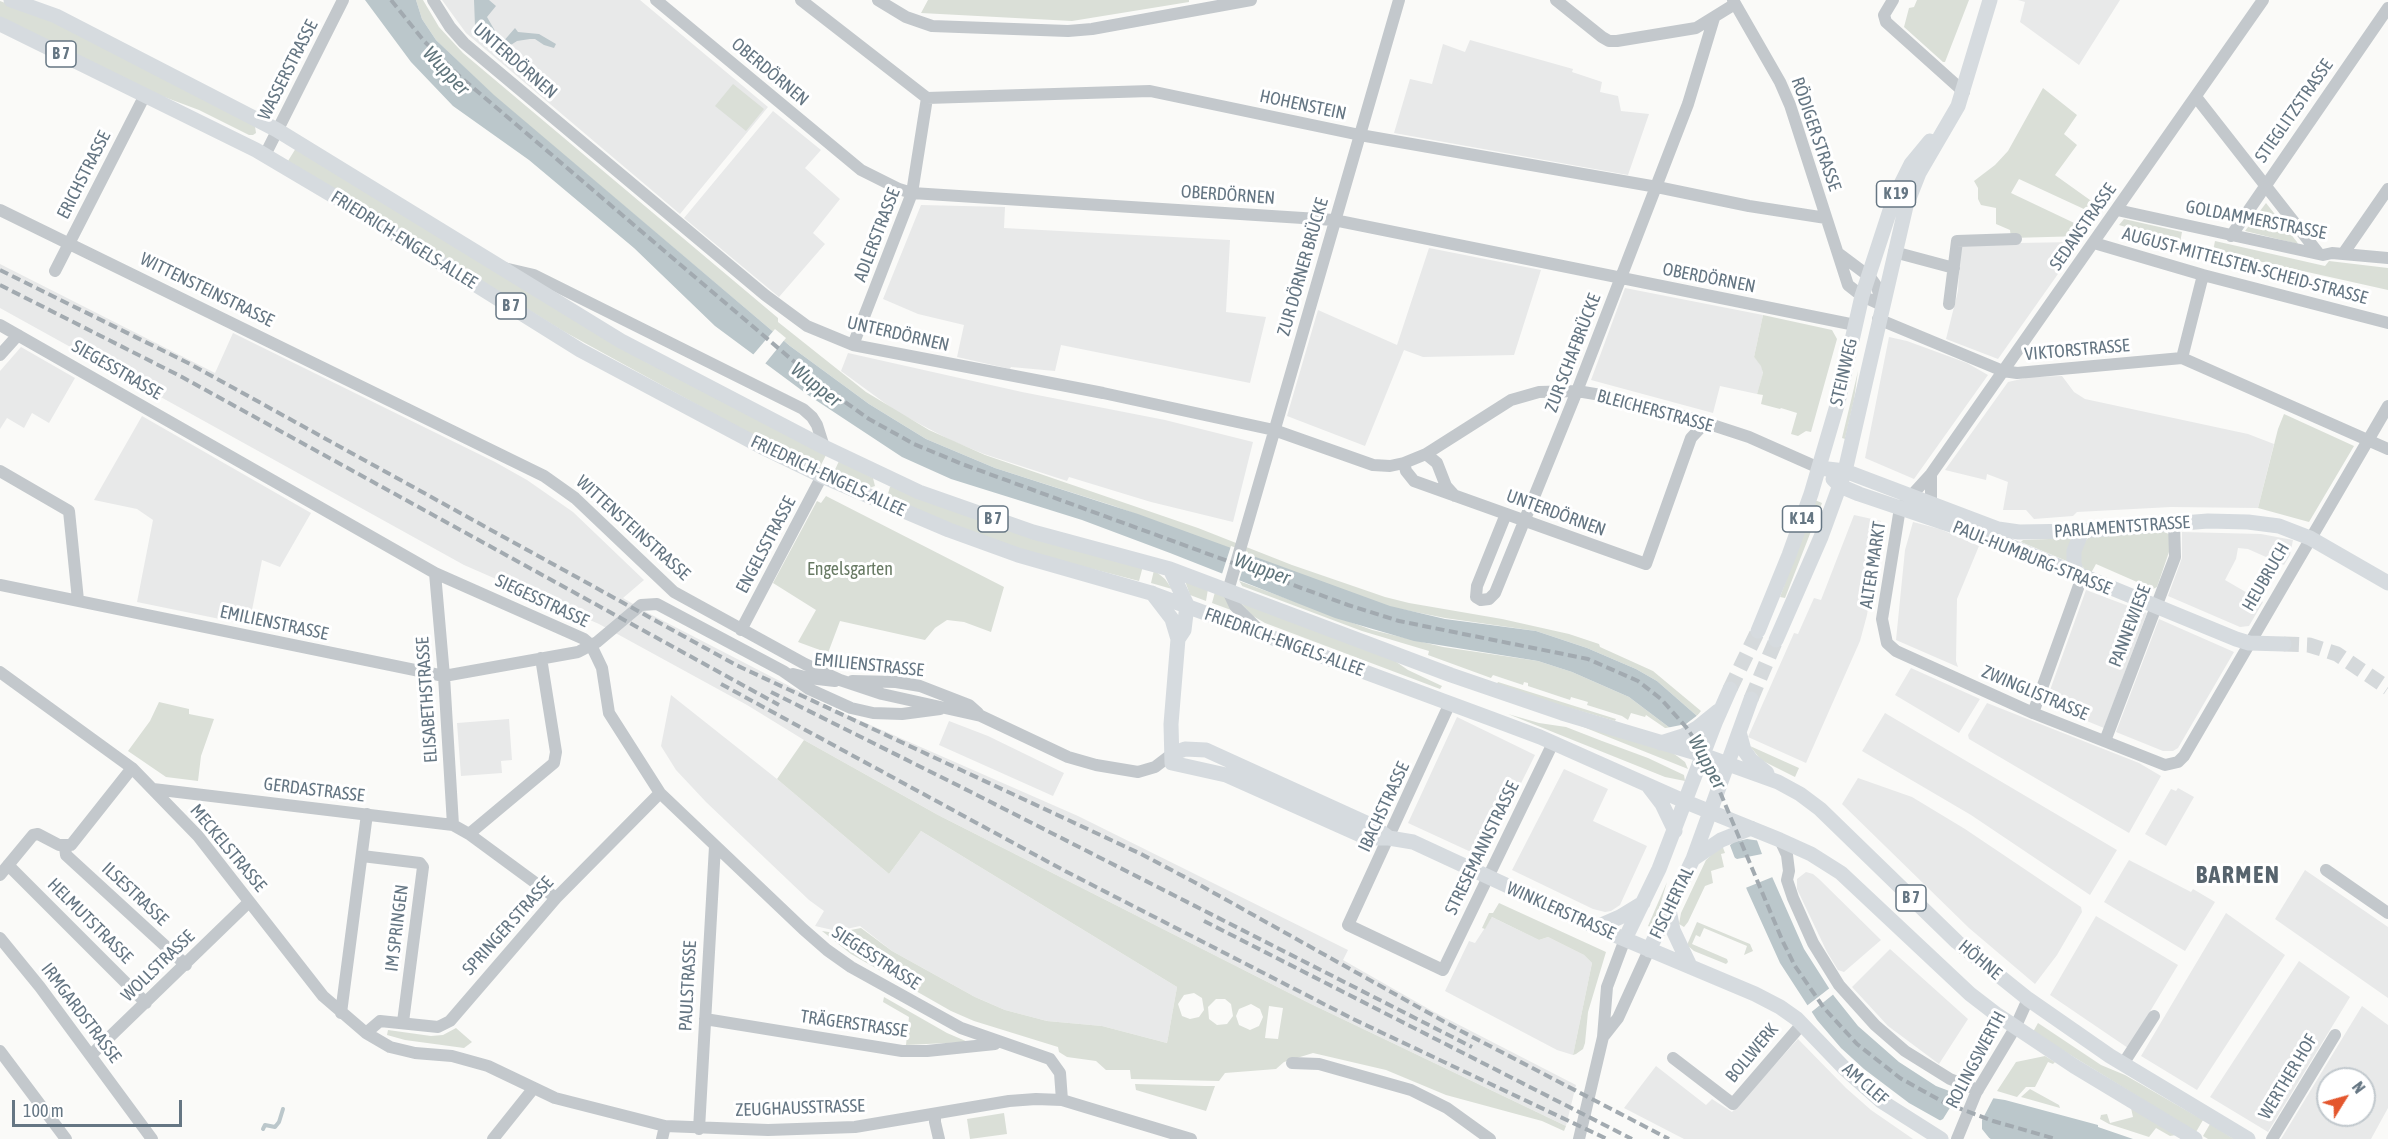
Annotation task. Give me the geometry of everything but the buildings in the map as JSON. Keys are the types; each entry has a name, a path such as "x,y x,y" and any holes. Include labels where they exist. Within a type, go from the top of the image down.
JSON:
{"main road":[{"name":"FRIEDRICH-ENGELS-ALLEE","path":"12,0 56,16 277,130 621,341 824,447 919,492 987,517 1229,586 1451,675 1562,713 1670,744 1735,766"},
{"name":"STEINWEG","path":"1776,640 1821,537 1842,478 1906,206 1919,173 1948,125 1964,92 1990,0"},
{"name":"FRIEDRICH-ENGELS-ALLEE","path":"0,24 145,94 265,156 580,350 754,443 822,476 871,498 1018,555 1152,593 1450,703 1553,743 1648,786 1711,811"},
{"name":"STEINWEG","path":"1758,631 1789,555 1819,468 1838,402 1862,296 1870,278 1894,198 1911,164 1923,148 1948,125"},
{"name":"BLEICHERSTRASSE","path":"1819,468 1842,478 1912,496"},
{"path":"871,498 883,490 884,484 879,473"},
{"name":"PAUL-HUMBURG-STRASSE","path":"1842,478 1900,508 1995,540 2249,643 2284,644"},
{"path":"1912,496 1934,504"},
{"name":"PARLAMENTSTRASSE","path":"1934,504 1998,529 2019,532 2082,531 2174,522 2264,524 2295,531 2310,538 2388,583"},
{"path":"2080,576 2074,563 2074,550 2082,531"},
{"path":"1170,569 1187,605 1184,630 1178,639"},
{"path":"1152,593 1172,619 1178,639 1168,760"},
{"path":"1703,755 1716,716 1730,689"},
{"path":"1735,766 1733,749 1751,699"},
{"path":"1670,744 1716,716"},
{"path":"1739,732 1744,750 1750,760 1778,782"},
{"name":"WINKLERSTRASSE","path":"1168,760 1185,749 1206,750 1372,826 1389,838 1413,842 1597,927 1755,994 1780,1007 1799,1022"},
{"name":"FISCHERTAL","path":"1625,939 1675,831 1703,755"},
{"name":"FISCHERTAL","path":"1649,950 1693,859 1711,811 1735,766"},
{"name":"HÖHNE","path":"1735,766 1778,782 1800,794 1827,816 1957,942 2028,999 2123,1064 2248,1139"},
{"path":"1648,786 1662,804 1675,831"},
{"name":"HÖHNE","path":"1711,811 1811,854 1841,873 1970,994 2015,1028 2195,1139"},
{"path":"1693,859 1721,840 1758,831"},
{"path":"1597,927 1643,903"},
{"path":"1670,910 1673,930 1690,966"},
{"name":"AM CLEF","path":"1799,1022 1846,1070 1881,1101 1941,1139"}],"street":[{"name":"WASSERSTRASSE","path":"265,156 343,0"},
{"name":"UNTERDÖRNEN","path":"433,0 450,27 464,43 765,296 807,326 854,345 1103,393 1274,430 1374,465 1390,466 1404,463 1406,471 1414,481 1646,564 1691,438 1705,423"},
{"name":"OBERDÖRNEN","path":"656,0 861,170 912,193 1334,220 1855,325"},
{"path":"801,0 927,98"},
{"path":"878,0 906,17 932,26 1068,30 1092,29 1251,0"},
{"name":"ZUR DÖRNER BRÜCKE","path":"1229,586 1399,0"},
{"path":"1557,0 1609,41 1696,28 1714,18 1734,2"},
{"path":"1893,0 1884,15 1886,22 1964,92"},
{"name":"SEDANSTRASSE","path":"1912,496 1931,474 2263,0"},
{"name":"RÖDIGER STRASSE","path":"1734,2 1780,82 1848,285 1880,312"},
{"name":"STIEGLITZSTRASSE","path":"2231,236 2388,8"},
{"name":"ZUR SCHAFBRÜCKE","path":"1506,514 1477,586 1476,597 1481,600 1489,599 1496,593 1577,392 1688,104 1714,18"},
{"name":"HOHENSTEIN","path":"927,98 1150,91 1360,135 1826,218"},
{"name":"ERICHSTRASSE","path":"55,271 145,94"},
{"path":"2196,97 2319,254"},
{"name":"ADLERSTRASSE","path":"854,345 912,193 927,98"},
{"path":"2343,254 2388,189"},
{"name":"WITTENSTEINSTRASSE","path":"0,210 544,476 583,505 648,570 674,592 741,630 840,680 882,694 981,716 1068,757 1096,765 1138,772 1168,760"},
{"name":"GOLDAMMERSTRASSE","path":"2117,210 2319,254 2388,258"},
{"path":"1949,304 1957,241 2016,239"},
{"name":"AUGUST-MITTELSTEN-SCHEID-STRASSE","path":"2094,243 2203,275 2388,323"},
{"path":"1894,252 1954,268"},
{"path":"1838,253 1870,278 1877,287 1880,312"},
{"name":"FRIEDRICH-ENGELS-ALLEE","path":"501,267 534,275 803,409 818,425 824,447"},
{"path":"2182,358 2203,275"},
{"name":"VIKTORSTRASSE","path":"1880,312 2003,371 2017,373 2182,358 2388,449"},
{"name":"SIEGESSTRASSE","path":"0,325 435,573 584,639 591,645 602,668 609,713 660,793 827,950 851,967 961,1028 1050,1059 1060,1073 1062,1100"},
{"path":"0,355 18,335"},
{"name":"BLEICHERSTRASSE","path":"1404,463 1426,454 1511,400 1539,392 1577,392 1624,400 1705,423 1749,437 1819,468"},
{"name":"HEUBRUCH","path":"2173,764 2184,756 2388,406"},
{"path":"1426,454 1437,463 1446,486 1455,496"},
{"path":"0,471 69,511 78,600"},
{"path":"1931,474 1934,504"},
{"name":"ENGELSSTRASSE","path":"741,630 822,476"},
{"name":"ALTER MARKT","path":"1887,643 1883,635 1882,619 1900,508 1912,496"},
{"name":"PANNEWIESE","path":"2105,741 2175,557 2174,522"},
{"name":"ELISABETHSTRASSE","path":"435,573 453,825"},
{"path":"2033,713 2080,576"},
{"name":"EMILIENSTRASSE","path":"0,585 444,676 578,652 591,645 641,605 657,604 783,671 809,689 851,708 873,714 919,714 944,708"},
{"path":"1229,586 1241,612 1262,633"},
{"name":"ZWINGLISTRASSE","path":"1887,643 1896,651 2033,713 2165,765 2173,764"},
{"path":"470,834 554,763 556,752 542,658"},
{"name":"EMILIENSTRASSE","path":"783,671 809,678 896,682 937,691 969,705 981,716"},
{"name":"MECKELSTRASSE","path":"0,672 132,768 198,836 310,982 341,1013 366,1033 390,1047 415,1053"},
{"name":"IBACHSTRASSE","path":"1348,925 1450,703"},
{"name":"STRESEMANNSTRASSE","path":"1348,925 1443,970 1553,743"},
{"path":"0,875 33,835 38,834 65,847 71,845 132,768"},
{"name":"GERDASTRASSE","path":"153,789 453,825 470,834 556,898"},
{"name":"SPRINGER STRASSE","path":"366,1033 380,1021 438,1027 445,1025 556,898 660,793"},
{"path":"341,1013 367,814"},
{"path":"1780,840 1787,855 1789,871 1787,880 1793,898 1813,943 1839,985 1875,1025 1905,1051 1950,1079 1977,1092"},
{"name":"PAULSTRASSE","path":"699,1129 715,846"},
{"name":"ILSESTRASSE","path":"65,847 66,855 186,965"},
{"name":"IM SPRINGEN","path":"362,856 420,863 423,867 403,1022"},
{"name":"HELMUTSTRASSE","path":"8,864 146,1004"},
{"path":"2326,870 2388,913"},
{"name":"WOLLSTRASSE","path":"91,1055 249,902"},
{"name":"IRMGARDSTRASSE","path":"0,938 91,1055 152,1139"},
{"name":"FISCHERTAL","path":"1580,1136 1603,1036 1607,987 1625,939"},
{"name":"FISCHERTAL","path":"1603,1036 1618,1018 1649,950"},
{"name":"ROLINGSWERTH","path":"1958,1137 1977,1092 2015,1028 2028,999"},
{"path":"2123,1064 2154,1016"},
{"name":"TRÄGERSTRASSE","path":"705,1019 902,1051 927,1051 999,1043"},
{"name":"BOLLWERK","path":"1673,1058 1732,1104 1799,1022"},
{"name":"WERTHER HOF","path":"2272,1139 2335,1035"},
{"path":"0,1051 66,1139"},
{"name":"ZEUGHAUSSTRASSE","path":"415,1053 452,1056 488,1066 555,1098 665,1126 768,1130 855,1127 1009,1101 1062,1100 1191,1139"},
{"path":"1292,1063 1319,1064 1411,1090 1447,1108 1490,1139"},
{"path":"493,1139 532,1089"},
{"path":"935,1114 939,1139"},
{"path":"662,1139 665,1126"}],"shaded area":[{"path":"442,0 640,0 768,107 680,214 466,33"},
{"path":"2018,0 2120,0 2079,65 2020,22 2025,2"},
{"path":"1470,40 1573,69 1572,72 1602,82 1600,92 1618,96 1621,111 1649,114 1628,175 1394,133 1410,79 1432,84 1443,44 1465,52"},
{"path":"773,111 821,150 805,168 840,199 813,233 825,244 779,297 684,218"},
{"path":"921,205 1005,207 1004,228 1230,240 1226,312 1266,317 1250,383 1061,345 1055,371 1011,367 1010,369 957,357 964,325 918,314 883,299"},
{"path":"2075,242 2077,247 1998,359 1946,339 1958,291 1960,244"},
{"path":"1429,248 1541,270 1514,355 1423,357 1404,350 1365,446 1287,416 1318,310 1397,345"},
{"path":"0,264 215,373 233,333 495,462 527,480 573,512 644,580 623,598 834,709 1078,816 1348,950 1343,960 1434,1012 1576,1085 1566,1126 1309,1003 938,815 804,740 747,705 599,624 464,565 0,308"},
{"path":"1625,288 1763,315 1754,357 1762,366 1763,374 1757,394 1720,386 1713,413 1591,380"},
{"path":"1889,337 1907,341 1967,363 1988,375 1914,479 1865,458"},
{"path":"21,347 75,378 49,423 32,413 24,428 7,418 0,429 0,371"},
{"path":"848,353 1022,392 1165,420 1253,442 1233,522 1151,502 1069,477 1067,481 952,441 897,412 841,371"},
{"path":"2062,376 2074,392 2085,399 2248,434 2274,444 2258,508 2171,507 2077,512 2073,516 2034,519 2026,510 2003,510 2008,482 1987,474 1986,480 1945,470 2008,382 2030,377"},
{"path":"142,416 311,513 280,567 262,560 249,625 137,602 153,520 137,509 94,500"},
{"path":"1854,515 1881,521 1867,615 1860,641 1806,763 1748,737 1794,633 1798,634 1814,598 1821,600"},
{"path":"1913,522 1940,529 1979,546 1957,599 1956,661 1958,667 1896,640 1905,550"},
{"path":"2182,532 2261,534 2293,540 2290,555 2284,565 2248,549 2238,548 2236,559 2225,580 2263,602 2249,626 2240,627 2168,596 2182,558"},
{"path":"2086,590 2147,613 2104,728 2045,704"},
{"path":"2159,619 2234,652 2178,748 2173,751 2163,751 2116,732"},
{"path":"1911,668 1980,699 1959,733 1895,695"},
{"path":"671,695 777,779 889,874 921,831 1177,987 1167,1043 1102,1026 1047,1021 1005,1010 975,997 892,951 860,926 837,931 815,926 824,911 809,900 706,802 676,770 661,746"},
{"path":"1987,703 2139,763 2161,776 2129,833 1969,739 1968,735"},
{"path":"1885,713 2117,850 2090,895 1971,815 1862,751"},
{"path":"1457,717 1535,755 1484,858 1408,823"},
{"path":"509,719 512,760 501,761 502,773 461,776 457,723"},
{"path":"949,721 988,736 1064,773 1053,796 939,745"},
{"path":"1564,769 1608,789 1593,821 1647,846 1620,905 1611,911 1593,909 1512,870"},
{"path":"1858,778 1912,797 1965,829 2081,907 2082,912 2057,955 2035,984 1969,928 1842,804"},
{"path":"2178,788 2194,797 2166,846 2145,834 2171,789 2176,791"},
{"path":"2129,860 2191,892 2193,889 2215,902 2185,951 2104,902"},
{"path":"2305,870 2388,927 2388,998 2275,919"},
{"path":"1806,872 1819,879 1881,940 1844,972 1838,970 1827,952 1797,889 1797,879"},
{"path":"2226,913 2285,955 2197,1090 2141,1056"},
{"path":"2096,916 2178,965 2128,1048 2050,995"},
{"path":"1492,917 1539,940 1548,937 1584,955 1592,963 1573,1055 1557,1050 1445,991 1469,941 1475,943"},
{"path":"1890,949 1968,1019 1939,1064 1888,1026 1852,987"},
{"path":"2299,961 2350,997 2268,1132 2210,1097"},
{"path":"2362,1006 2388,1025 2388,1108 2371,1139 2281,1139 2316,1082 2316,1127 2376,1127 2376,1067 2325,1067"},
{"path":"1798,1039 1871,1110 1913,1139 1684,1139 1624,1108 1656,1066 1706,1105 1712,1099 1732,1112"}],"green space":[{"path":"416,0 423,0 439,27 463,53 778,318 778,322 866,392 929,430 985,455 1198,528 1292,565 1385,597 1502,619 1569,634 1599,644 1600,647 1653,671 1701,711 1697,716 1657,681 1636,669 1587,648 1536,631 1445,618 1390,607 1114,506 995,468 926,439 869,404 790,346 494,96 436,40 422,19"},
{"path":"928,0 1189,0 1189,2 1072,21 921,13"},
{"path":"1917,0 1969,0 1945,62 1904,27 1909,8 1914,7"},
{"path":"0,1 50,20 255,126 256,133 249,135 199,110 159,95 0,17"},
{"path":"733,84 764,109 746,131 715,106"},
{"path":"2043,88 2077,115 2064,134 2077,145 2055,175 2104,210 2099,216 2019,179 2011,193 2089,230 2084,236 2011,238 2010,230 1996,224 1996,208 1981,205 1978,199 1978,188 1974,181 1995,165 2008,151"},
{"path":"296,148 646,362 826,455 820,467 738,427 563,331 288,161"},
{"path":"2266,203 2297,242 2298,244 2245,231"},
{"path":"2124,219 2182,232 2180,243 2119,225"},
{"path":"2215,241 2325,266 2329,261 2388,268 2388,290 2213,251"},
{"path":"1763,315 1832,330 1837,339 1811,432 1806,431 1798,436 1791,434 1797,413 1761,404 1763,395 1757,394 1763,373 1754,357"},
{"path":"1858,371 1854,400 1845,439 1842,438"},
{"path":"2284,414 2354,446 2309,522 2258,508"},
{"path":"839,461 873,478 875,486 866,489 833,474"},
{"path":"893,486 1143,566 1139,581 1035,554 951,524 887,497 890,487"},
{"name":"Engelsgarten","path":"826,496 1004,587 991,632 964,622 947,620 935,628 925,640 840,621 828,653 798,642 816,610 773,583 817,501 821,503"},
{"path":"1815,500 1822,503 1785,598 1780,597"},
{"path":"2161,531 2169,534 2169,552 2157,587 2153,589 2096,564 2090,575 2081,565 2079,548 2089,537"},
{"path":"2074,538 2069,562 2021,542 2023,540"},
{"path":"1154,570 1165,579 1172,589 1151,583"},
{"path":"1185,581 1208,589 1206,601 1190,595"},
{"path":"1239,581 1372,630 1443,647 1538,661 1572,672 1629,697 1670,728 1665,728 1646,715 1645,717 1631,713 1628,720 1587,705 1588,702 1571,697 1570,700 1528,686 1528,683 1524,682 1523,685 1493,675 1491,678 1428,655 1429,651 1362,631 1242,586"},
{"path":"1215,592 1227,597 1231,610 1212,603"},
{"path":"1239,601 1392,659 1408,670 1442,686 1440,689 1265,623 1253,616"},
{"path":"1498,682 1616,719 1615,721 1556,704 1496,685"},
{"path":"159,702 189,709 189,714 214,719 201,756 198,781 166,777 128,751 150,721"},
{"path":"1508,714 1539,723 1566,727 1648,758 1684,775 1685,781 1665,777"},
{"path":"1566,720 1673,753 1685,762 1688,769"},
{"path":"804,740 938,815 1309,1003 1566,1126 1564,1131 1542,1121 1446,1095 1386,1070 1313,1053 1284,1062 1276,1069 1225,1073 1219,1081 1131,1079 1130,1070 1106,1070 1096,1061 1067,1057 1059,1052 1058,1047 974,1021 951,1011 851,954 822,931 835,933 861,928 892,951 975,997 1005,1010 1047,1021 1102,1026 1167,1043 1177,987 921,831 889,874 777,779","holes":["1194,993 1202,998 1204,1010 1199,1017 1190,1019 1182,1016 1178,1004 1184,995","1216,999 1225,999 1231,1004 1233,1016 1227,1024 1217,1025 1209,1019 1208,1007","1251,1004 1260,1009 1263,1017 1259,1026 1250,1030 1239,1025 1236,1016 1239,1009","1269,1006 1283,1008 1278,1039 1265,1038"]},
{"path":"1750,746 1799,768 1795,777 1761,760"},
{"path":"1722,845 1725,853 1721,854 1724,867 1711,871 1713,883 1705,886 1684,927 1679,924 1681,913 1706,860"},
{"path":"1667,882 1656,919 1653,928 1648,926"},
{"path":"1499,903 1606,952 1588,1012 1585,1043 1583,1049 1576,1054 1573,1055 1592,963 1584,955 1548,937 1539,940 1492,917 1485,929 1482,928 1489,913 1493,913"},
{"path":"1697,922 1750,944 1753,951 1744,955 1747,946 1704,928 1700,937 1696,935 1692,944 1727,959 1728,962 1726,964 1694,951 1687,945"},
{"path":"884,997 947,1033 968,1042 906,1045 909,1017 883,1002"},
{"path":"2038,1023 2101,1065 2125,1075 2203,1120 2196,1132 2033,1032"},
{"path":"456,1028 472,1042 464,1048 405,1040 387,1035 388,1030 431,1036 443,1035"},
{"path":"2045,1056 2055,1062 2053,1064 2048,1062 2035,1087 2026,1087 2017,1097 1997,1091 2016,1062"},
{"path":"1135,1084 1215,1086 1206,1111 1136,1090"},
{"path":"2030,1089 2059,1105 2060,1108 2021,1097"},
{"path":"2131,1108 2176,1135 2170,1136 2156,1128 2149,1137 2109,1124 2100,1119 2101,1115 2107,1114 2110,1123 2133,1117"},
{"path":"1004,1113 1007,1134 970,1139 967,1119"},
{"path":"2210,1124 2234,1139 2208,1139 2203,1136"}],"water":[{"name":"Wupper","path":"365,0 416,0 422,19 436,40 494,95 790,346 869,404 926,439 995,468 1138,514 1390,606 1445,619 1536,631 1587,648 1636,669 1657,681 1697,716 1716,742 1804,949 1834,996 1858,1026 1899,1062 1936,1086 1952,1092 2005,1100 2098,1125 2098,1127 2133,1139 1991,1139 1941,1121 1909,1103 1864,1069 1841,1048 1817,1020 1780,963 1747,890 1704,777 1683,742 1670,728 1629,697 1572,672 1538,661 1414,641 1335,618 1082,520 951,479 902,457 808,395 715,326 634,248 529,160 453,106 411,62"},
{"path":"474,0 489,0 496,6 487,17 502,43 515,28 518,32 539,34 556,44 554,48 535,39 517,41 503,50 493,47 481,36 475,26"}],"pier":[{"path":"775,329 786,338 764,365 752,356"},
{"path":"1231,546 1248,552 1239,581 1242,586 1221,577"},
{"path":"1699,714 1718,741 1733,771 1761,841 1747,839 1734,842 1729,846 1730,855 1737,859 1762,854 1764,851 1775,876 1743,889 1692,759 1666,728 1686,724"},
{"path":"1831,987 1835,993 1809,1014 1804,1008"},
{"path":"1953,1089 1994,1097 1982,1120 1982,1129 1990,1139 1980,1139 1937,1122 1943,1119 1956,1098"}],"waterway":[{"path":"263,1129 265,1125 275,1127 283,1109"}],"tunnel":[{"path":"1730,689 1758,631"},
{"path":"1751,699 1776,640"},
{"path":"2284,644 2309,645 2337,654 2388,688"}],"railway":[{"path":"391,0 424,41 457,74 791,359 869,419 914,444 962,464 1348,605 1399,621 1588,659 1638,681 1661,699 1695,740 1712,773 1783,942 1795,966 1824,1008 1857,1044 1900,1078 1945,1103 1993,1121 2056,1139"},
{"path":"0,270 190,364 736,665 1141,854 1461,1031 1669,1139"},
{"path":"0,285 182,377 779,705"},
{"path":"721,684 1065,871 1353,1019 1607,1139"},
{"path":"771,692 1472,1047"},
{"path":"1204,921 1632,1139"}],"district":[{"name":"BARMEN","path":"2238,875"}]}
